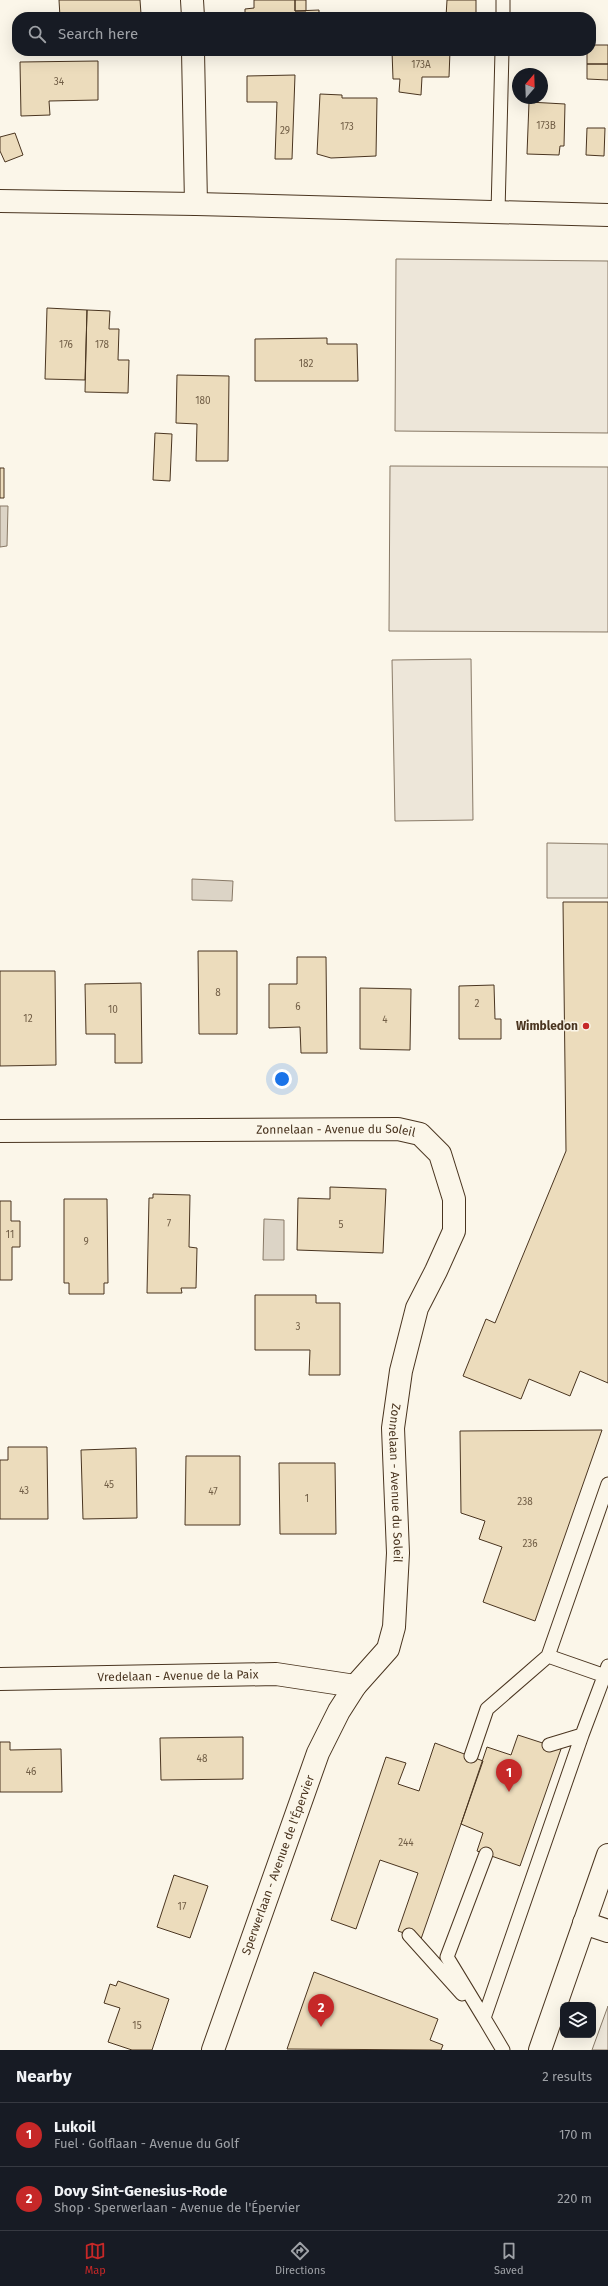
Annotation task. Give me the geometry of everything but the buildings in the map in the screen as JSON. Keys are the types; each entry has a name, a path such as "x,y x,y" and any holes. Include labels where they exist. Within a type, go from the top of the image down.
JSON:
{"street":[{"path":"192,0 193,12"},
{"path":"193,56 196,204"},
{"path":"0,201 196,204 608,215"},
{"name":"Zonnelaan - Avenue du Soleil","path":"0,1131 398,1129 420,1134 440,1154 454,1199 454,1231 417,1308 401,1371 393,1428 398,1553 394,1627 388,1649 355,1686"},
{"name":"Vredelaan - Avenue de la Paix","path":"0,1679 276,1674 355,1686"},
{"name":"Sperwerlaan - Avenue de l'Épervier","path":"213,2050 318,1753 339,1711 355,1686"},
{"path":"540,2050 608,1855"},
{"path":"584,1923 608,1931"}],"lane":[{"path":"503,0 503,12"},
{"path":"498,212 502,56"},
{"path":"471,1756 487,1709 548,1656 608,1484"},
{"path":"484,2018 582,1735 607,1673 548,1656"},
{"path":"549,1745 582,1735"},
{"path":"486,1854 447,1957 503,2050"},
{"path":"409,1935 484,2018"}],"shaded area":[{"path":"396,259 608,261 608,433 395,431"},
{"path":"390,466 608,467 608,632 389,631"},
{"path":"0,506 8,506 7,546 0,547"},
{"path":"471,659 473,820 395,821 392,660"},
{"path":"547,843 608,844 608,898 547,898"},
{"path":"192,879 233,881 232,901 192,900"},
{"path":"264,1219 284,1220 284,1260 263,1260"},
{"path":"608,2006 608,2050 592,2050"}],"place":[{"name":"Wimbledon","path":"586,1026"},
{"name":"Lukoil","path":"509,1792"},
{"name":"Dovy Sint-Genesius-Rode","path":"321,2027"}]}
